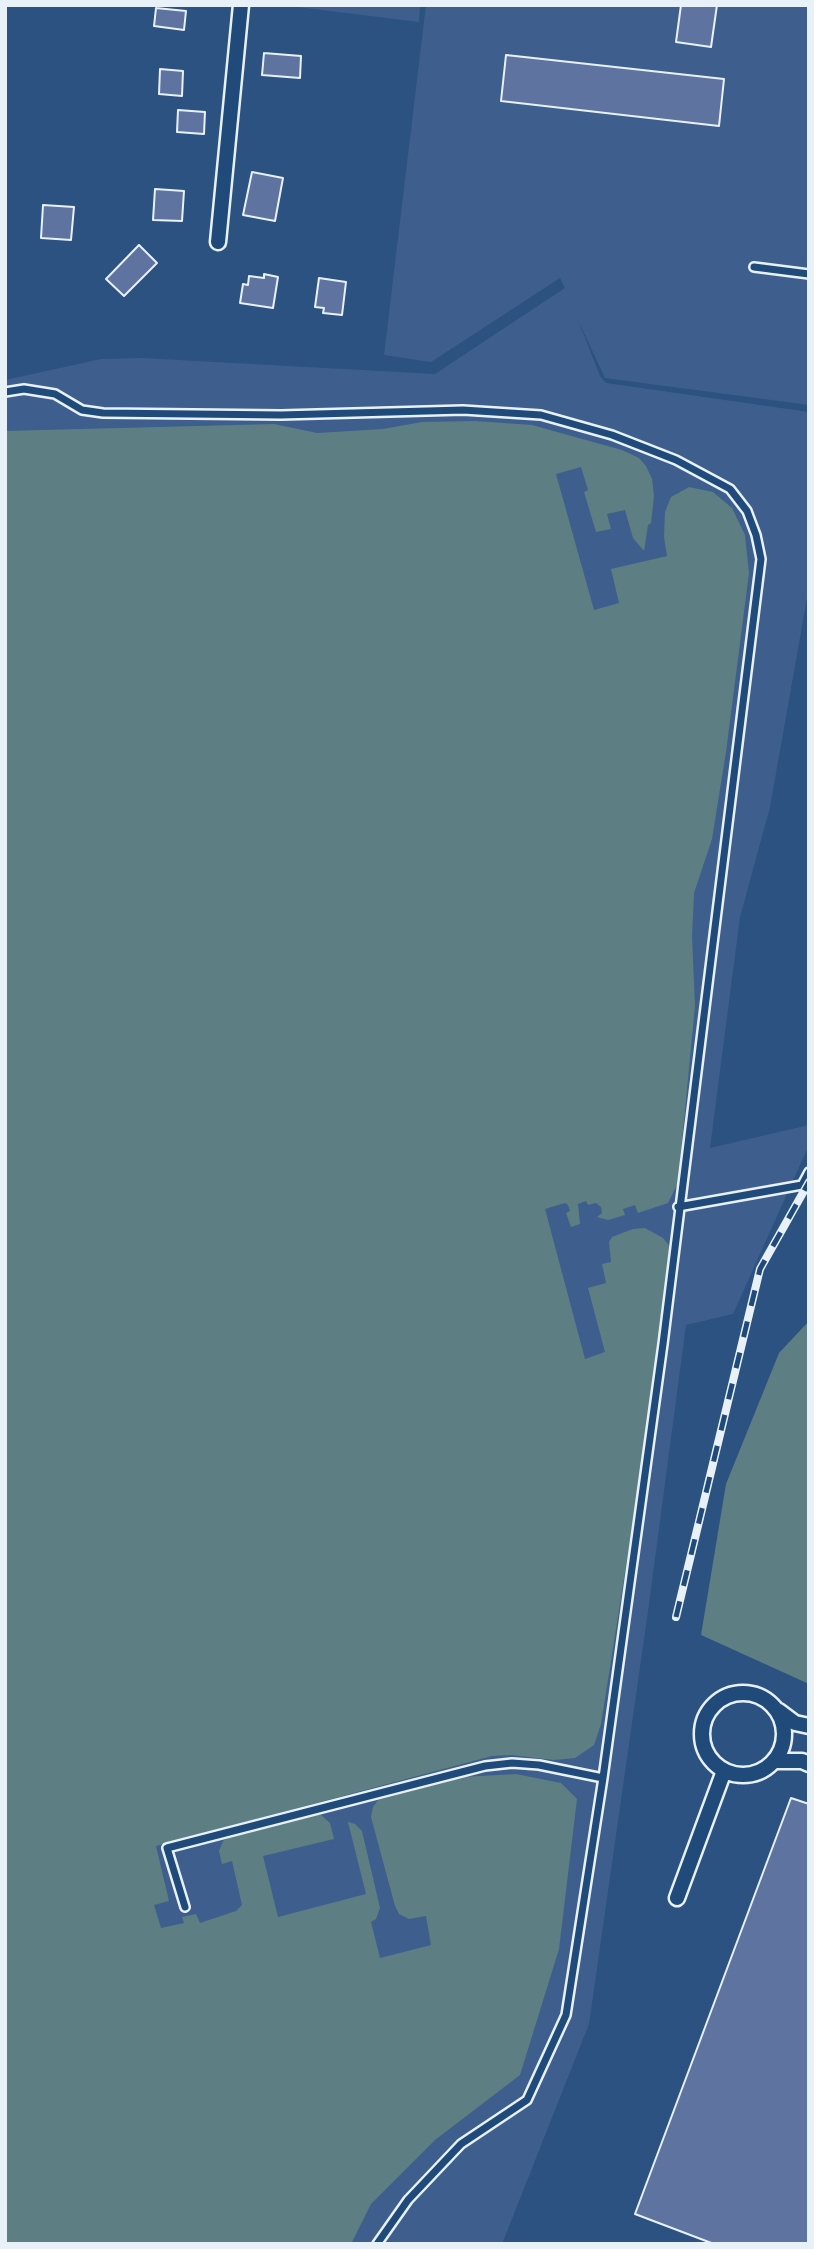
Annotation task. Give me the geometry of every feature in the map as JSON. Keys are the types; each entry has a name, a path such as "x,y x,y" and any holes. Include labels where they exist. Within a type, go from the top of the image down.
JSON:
{"street":[{"path":"218,242 241,5"},
{"path":"776,1708 783,1721 785,1735 782,1749 775,1761 764,1770 751,1775 737,1775 713,1762 702,1739 703,1726 716,1704 727,1696 752,1694 765,1699 796,1723 809,1726"},
{"path":"775,1761 802,1761 809,1764"},
{"path":"677,1898 724,1770"}],"lane":[{"path":"754,267 809,274"},
{"path":"5,392 24,389 55,394 82,410 103,413 281,415 463,410 541,415 612,435 676,460 730,489 747,511 761,559 661,1358 603,1778 566,2015 527,2100 461,2144 408,2200 377,2244"},
{"path":"678,1206 802,1185 809,1172"},
{"path":"185,1907 167,1847 485,1766 512,1763 539,1765 603,1778"}],"shaded area":[{"path":"281,5 420,5 419,22"},
{"path":"426,5 809,5 809,405 605,378 578,320 600,376 606,383 809,412 809,587 770,807 740,917 710,1148 809,1125 809,1145 733,1314 686,1325 589,2024 502,2244 5,2244 5,380 101,359 142,358 435,374 565,288 560,278 431,362 384,355"}],"green space":[{"path":"475,421 532,425 622,450 639,458 646,466 652,479 654,496 644,551 633,538 625,510 607,514 611,529 596,532 584,492 588,490 581,467 556,474 594,610 619,603 611,569 667,556 664,537 665,512 671,497 689,487 713,492 732,508 745,535 749,573 712,839 694,893 692,936 695,1006 678,1183 668,1203 638,1213 635,1205 623,1209 625,1215 608,1220 597,1217 602,1213 601,1207 596,1203 588,1205 586,1201 578,1204 580,1224 571,1227 566,1213 570,1211 568,1205 565,1203 545,1209 585,1359 605,1352 588,1288 606,1283 602,1264 611,1262 609,1242 612,1237 633,1229 645,1228 663,1238 672,1249 673,1268 601,1724 594,1745 575,1758 554,1760 511,1755 492,1756 156,1846 169,1901 154,1905 161,1928 184,1923 182,1917 196,1914 200,1923 236,1911 242,1905 232,1861 222,1864 219,1851 223,1841 321,1815 330,1823 334,1839 263,1856 278,1917 366,1894 348,1822 355,1824 362,1831 380,1908 376,1919 371,1922 380,1958 431,1945 426,1916 409,1919 399,1914 395,1906 371,1817 373,1807 378,1800 462,1777 516,1774 561,1783 577,1799 559,1949 520,2075 435,2140 371,2204 351,2244 5,2244 5,431 274,424 317,433 383,429 422,422"},
{"path":"809,1321 809,1684 701,1635 726,1484 779,1353"}],"building":[{"path":"681,5 717,5 711,47 676,42"},
{"path":"156,8 186,11 184,30 154,26"},
{"path":"264,53 301,56 300,78 262,75"},
{"path":"506,55 724,79 719,126 501,101"},
{"path":"160,69 183,71 182,96 159,94"},
{"path":"178,110 205,112 204,134 177,132"},
{"path":"252,172 283,178 275,221 243,215"},
{"path":"155,189 184,191 182,221 153,220"},
{"path":"43,205 74,207 71,240 41,238"},
{"path":"139,245 157,263 124,296 106,279"},
{"path":"264,274 278,277 273,308 240,303 243,284 248,285 249,276 264,278"},
{"path":"319,278 346,282 342,315 323,313 324,308 315,307"},
{"path":"791,1798 809,1804 809,2244 714,2244 635,2214"}],"railway":[{"path":"676,1617 760,1269 809,1182"}]}
